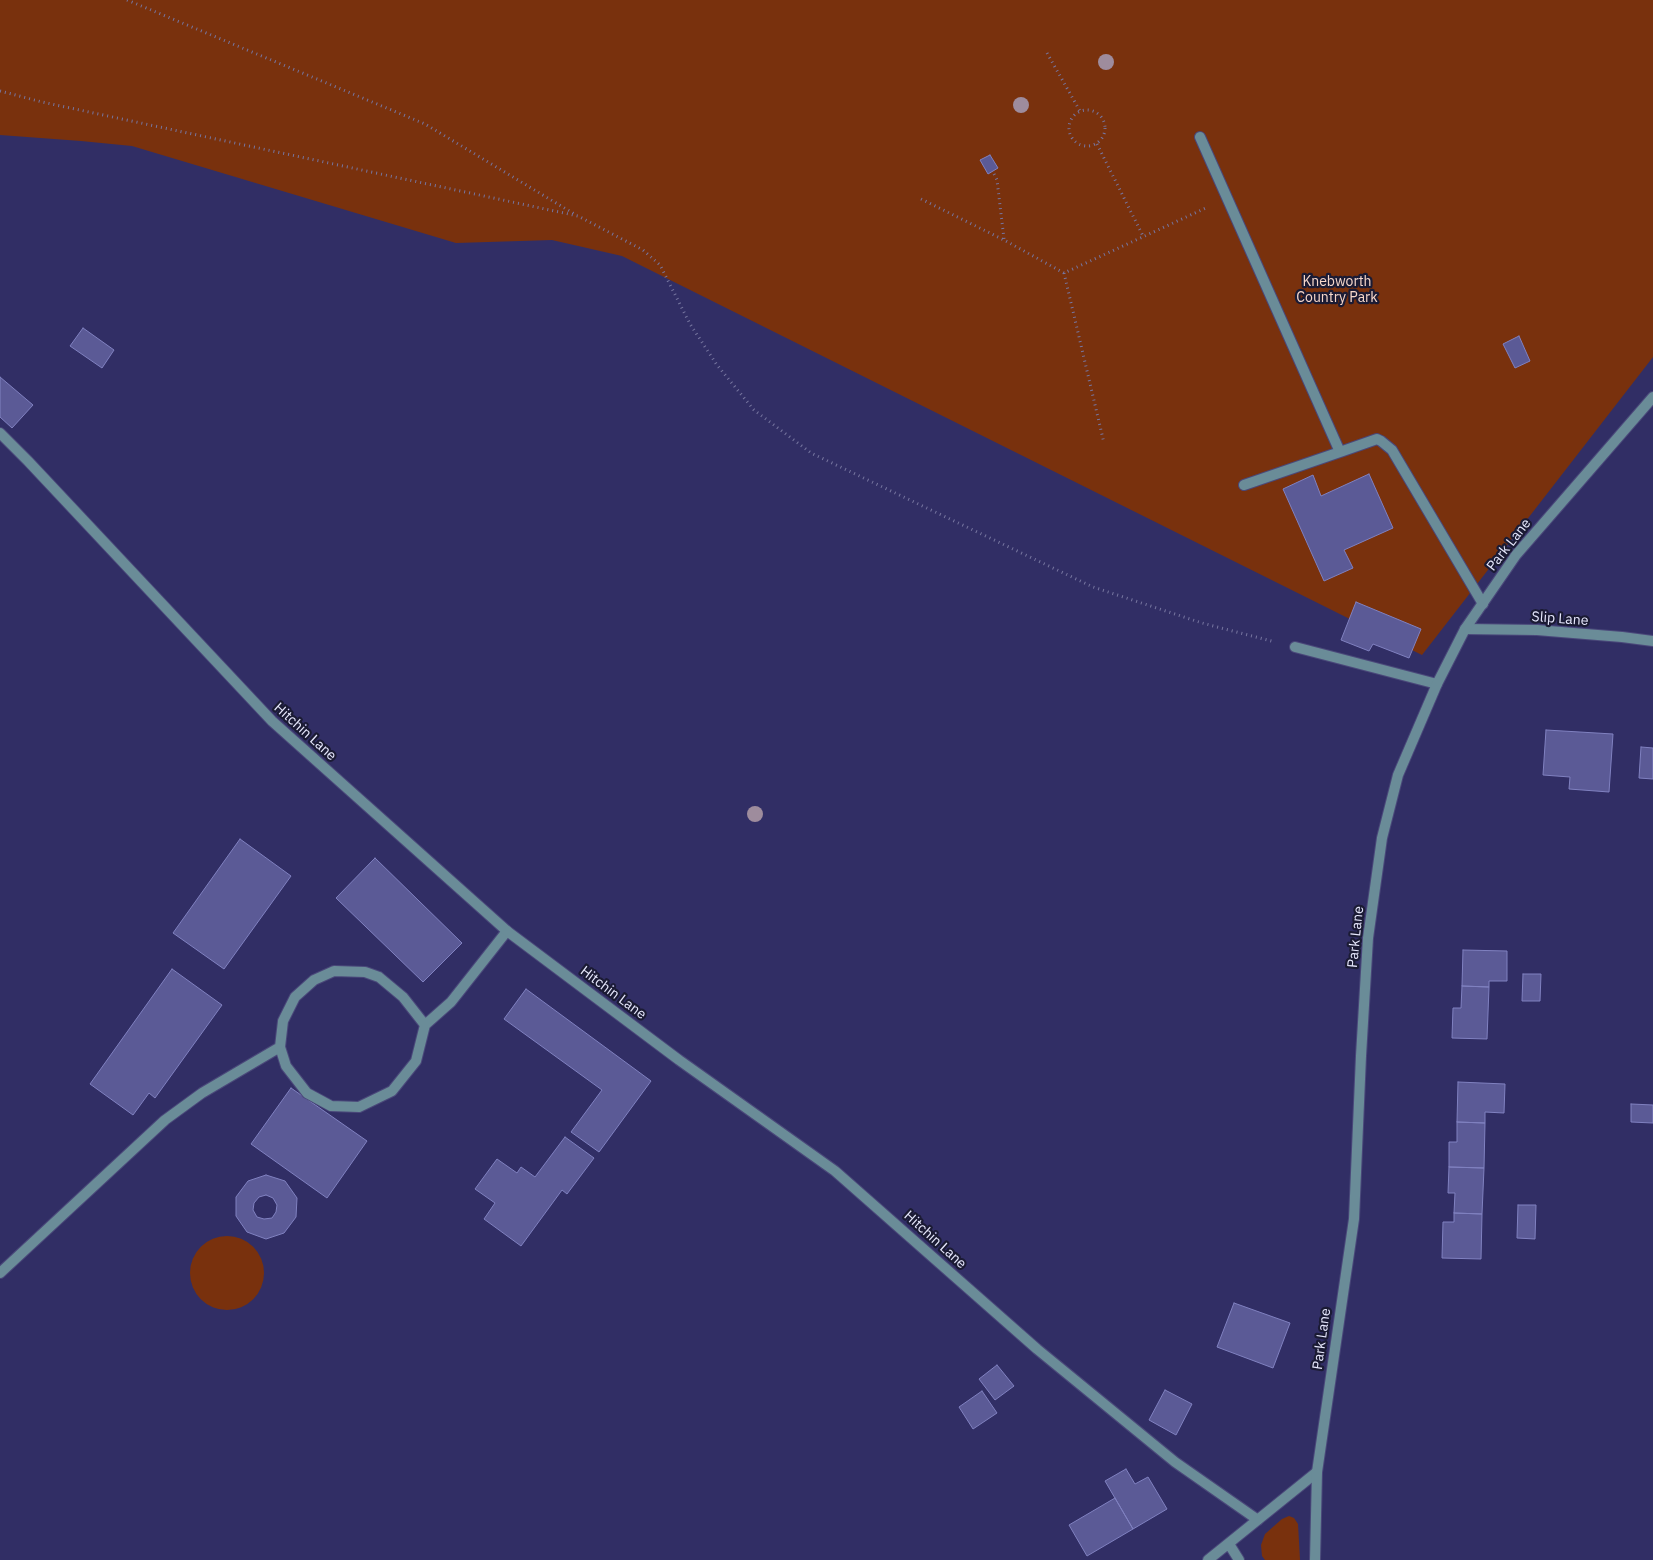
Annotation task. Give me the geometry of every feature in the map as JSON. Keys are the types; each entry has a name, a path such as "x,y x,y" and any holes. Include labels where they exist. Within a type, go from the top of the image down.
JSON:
{"street":[{"path":"1200,137 1340,452"},
{"name":"Park Lane","path":"1315,1560 1316,1472 1354,1219 1368,938 1382,838 1398,775 1437,684 1465,629 1516,555 1653,397"},
{"name":"Hitchin Lane","path":"0,433 272,721 507,931 679,1060 836,1171 1037,1350 1175,1462 1258,1520"},
{"path":"1244,485 1377,439 1392,450 1483,604"},
{"name":"Slip Lane","path":"1465,629 1537,630 1653,641"},
{"path":"1294,646 1437,684"},
{"path":"425,1025 403,996 379,977 365,972 334,971 314,980 295,996 283,1021 280,1047 286,1066 307,1093 331,1106 359,1107 392,1091 416,1061 425,1025 451,1002 507,931"},
{"path":"0,1273 165,1120 202,1093 280,1047"},
{"path":"1208,1560 1316,1472"},
{"path":"1229,1544 1239,1560"}],"path":[{"path":"127,0 425,124 578,216 643,250 660,266 690,324 717,365 754,410 811,453 1093,587 1202,623 1294,646"},
{"path":"1047,53 1080,111"},
{"path":"0,91 42,102 578,216"},
{"path":"1089,110 1097,113 1103,120 1106,128 1103,138 1097,144 1089,147 1080,146 1073,141 1069,133 1069,124 1073,116 1080,111 1089,110"},
{"path":"1097,144 1144,236"},
{"path":"994,174 997,180 1004,240"},
{"path":"1064,273 1227,198"},
{"path":"921,200 1004,240 1064,273 1104,443"}],"green space":[{"name":"Knebworth Country Park","path":"0,0 1653,0 1653,357 1422,655 622,256 552,240 456,243 132,146 0,135"},
{"path":"220,1236 234,1236 248,1242 258,1252 264,1266 264,1280 258,1294 248,1304 234,1310 220,1310 206,1304 196,1294 190,1280 190,1266 196,1252 206,1242"},
{"path":"1289,1516 1294,1518 1298,1524 1300,1560 1265,1560 1262,1556 1261,1545 1265,1534 1282,1519"}],"building":[{"path":"990,155 998,168 988,174 980,160"},
{"path":"83,328 114,350 102,368 70,346"},
{"path":"1519,336 1530,361 1515,368 1503,344"},
{"path":"0,377 33,405 12,428 0,417"},
{"path":"1369,474 1393,528 1344,550 1353,568 1324,581 1283,489 1313,475 1321,496"},
{"path":"1356,602 1421,629 1409,658 1373,644 1369,651 1341,640"},
{"path":"1546,730 1613,734 1609,792 1569,789 1570,777 1543,775"},
{"path":"1641,747 1653,748 1653,779 1639,778"},
{"path":"240,839 291,876 224,969 173,933"},
{"path":"375,858 462,943 423,982 336,898"},
{"path":"1463,950 1507,951 1507,981 1489,981 1489,987 1462,986"},
{"path":"172,969 222,1005 155,1098 149,1093 133,1115 90,1084"},
{"path":"1523,974 1541,974 1540,1001 1522,1001"},
{"path":"1462,986 1489,987 1487,1039 1452,1038 1453,1008 1461,1008"},
{"path":"526,989 651,1081 599,1152 571,1132 602,1090 504,1019"},
{"path":"1458,1082 1505,1084 1504,1113 1485,1112 1485,1123 1457,1122"},
{"path":"291,1088 367,1141 327,1198 251,1144"},
{"path":"1631,1104 1653,1105 1653,1123 1631,1122"},
{"path":"1457,1122 1485,1123 1484,1168 1449,1167 1449,1142 1457,1142"},
{"path":"565,1137 594,1158 567,1194 562,1190 521,1246 484,1219 495,1203 475,1189 497,1159 517,1173 521,1167 535,1177"},
{"path":"1449,1167 1484,1168 1482,1214 1454,1213 1455,1193 1448,1193"},
{"path":"266,1175 285,1181 297,1198 296,1217 284,1233 266,1239 247,1232 236,1216 236,1197 248,1181","holes":["266,1195 273,1198 277,1205 276,1212 272,1218 264,1219 257,1217 253,1210 254,1203 259,1197"]},
{"path":"1518,1205 1536,1205 1535,1239 1517,1238"},
{"path":"1454,1213 1482,1214 1481,1259 1442,1258 1443,1222 1454,1222"},
{"path":"1234,1303 1290,1323 1273,1368 1217,1347"},
{"path":"997,1365 1014,1386 995,1400 979,1379"},
{"path":"1165,1390 1192,1404 1176,1435 1149,1420"},
{"path":"982,1391 997,1413 973,1429 959,1407"},
{"path":"1126,1469 1135,1484 1148,1477 1167,1509 1133,1529 1105,1481"},
{"path":"1115,1498 1133,1529 1087,1556 1069,1525"}]}
